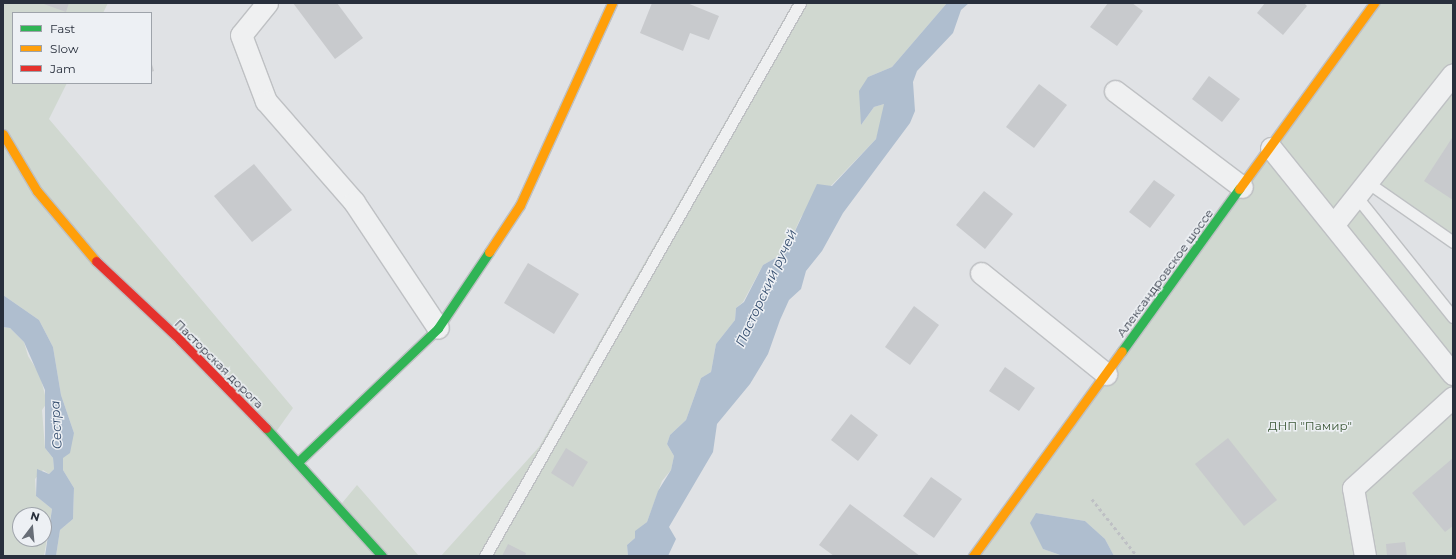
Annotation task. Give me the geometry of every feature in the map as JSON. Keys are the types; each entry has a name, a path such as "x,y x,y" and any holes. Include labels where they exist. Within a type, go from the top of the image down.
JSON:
{"street":[{"path":"267,3 241,35 266,101 354,202 438,328"},
{"path":"298,462 438,328 520,205 612,3"},
{"name":"Александровское шоссе","path":"972,556 1271,148 1374,3"},
{"path":"1334,224 1453,74"},
{"path":"1115,91 1242,187"},
{"name":"Пасторская дорога","path":"3,134 37,191 86,252 180,340 298,462 382,556"},
{"path":"1271,148 1334,224 1453,374"},
{"path":"981,273 1106,374"},
{"path":"1365,556 1353,488 1453,396"}],"lane":[{"path":"485,556 800,3"},
{"path":"1362,189 1453,242"},
{"path":"1362,189 1453,317"}],"path":[{"path":"1092,499 1137,556"}],"green space":[{"path":"3,3 108,3 104,12 12,12 12,84 66,84 49,119 293,408 273,436 338,508 357,485 419,556 56,556 60,530 73,519 74,488 63,470 63,458 74,433 61,395 53,347 39,320 3,295"},
{"path":"793,3 947,3 892,67 868,77 861,125 874,107 884,104 885,111 876,139 801,217 789,244 779,256 763,265 743,302 736,308 735,320 716,344 711,372 701,378 686,420 670,435 667,444 674,456 671,470 662,481 647,522 636,531 635,538 627,545 628,556 441,556 539,447"},
{"name":"ДНП \"Памир\"","path":"1374,3 1453,3 1453,237 1369,180 1355,198 1453,323 1453,556 1114,556 1105,539 1085,521 1036,513 1043,549 1063,556 973,556"},
{"path":"3,327 10,328 24,342 28,356 40,375 47,403 42,410 45,448 53,458 54,469 49,474 43,470 35,479 36,496 50,507 12,507 12,547 46,547 44,556 3,556"}],"water":[{"name":"Пасторский ручей","path":"947,3 969,3 961,10 953,33 917,71 913,82 915,111 910,123 843,213 822,251 806,271 801,289 789,300 768,354 750,384 717,424 713,452 669,527 676,539 668,556 628,556 627,545 635,538 635,531 647,522 658,491 671,470 674,456 667,444 670,435 686,420 701,378 711,372 716,344 735,320 736,308 744,302 763,265 779,256 789,244 817,184 832,186 876,139 884,104 874,107 861,125 859,91 868,77 892,67"},
{"name":"Сестра","path":"3,295 39,320 53,347 61,395 74,433 70,453 63,458 63,470 74,488 73,519 60,530 56,556 45,556 46,547 52,547 52,507 50,507 36,496 37,469 49,474 54,469 53,458 45,448 45,390 24,342 10,328 3,327"},
{"path":"1036,513 1085,521 1105,539 1114,556 1063,556 1043,549 1030,523"}],"building":[{"path":"41,3 69,3 66,12"},
{"path":"293,3 337,3 363,38 335,59"},
{"path":"652,3 687,3 719,16 709,40 690,33 683,51 640,33"},
{"path":"1108,3 1132,3 1143,11 1117,46 1090,27"},
{"path":"1265,3 1304,3 1307,6 1283,35 1257,13"},
{"path":"1209,76 1240,99 1222,122 1192,99"},
{"path":"1039,84 1067,105 1034,148 1006,127"},
{"path":"1452,138 1453,139 1453,200 1424,181"},
{"path":"254,164 292,210 252,242 214,196"},
{"path":"1154,180 1175,195 1150,228 1129,212"},
{"path":"984,191 1013,214 985,249 956,225"},
{"path":"528,263 579,294 554,334 504,303"},
{"path":"914,306 939,325 910,365 885,347"},
{"path":"1005,367 1035,388 1019,411 989,391"},
{"path":"851,414 878,435 858,461 831,440"},
{"path":"1228,438 1277,500 1244,526 1195,464"},
{"path":"566,448 588,462 573,487 551,473"},
{"path":"1453,458 1453,526 1445,532 1412,493"},
{"path":"931,477 962,499 934,538 903,516"},
{"path":"850,504 920,556 834,556 819,545"},
{"path":"1405,542 1407,556 1387,556 1386,544"},
{"path":"508,544 526,553 525,556 502,556"}],"traffic: fast":[{"path":"1122,351 1239,189"},
{"path":"298,462 438,328 489,252"},
{"path":"266,428 382,556"}],"traffic: slow":[{"path":"489,252 520,205 612,3"},
{"path":"1239,189 1374,3"},
{"path":"3,134 37,191 96,261"},
{"path":"973,556 1122,351"}],"traffic: jam":[{"path":"96,261 180,340 266,428"}]}
